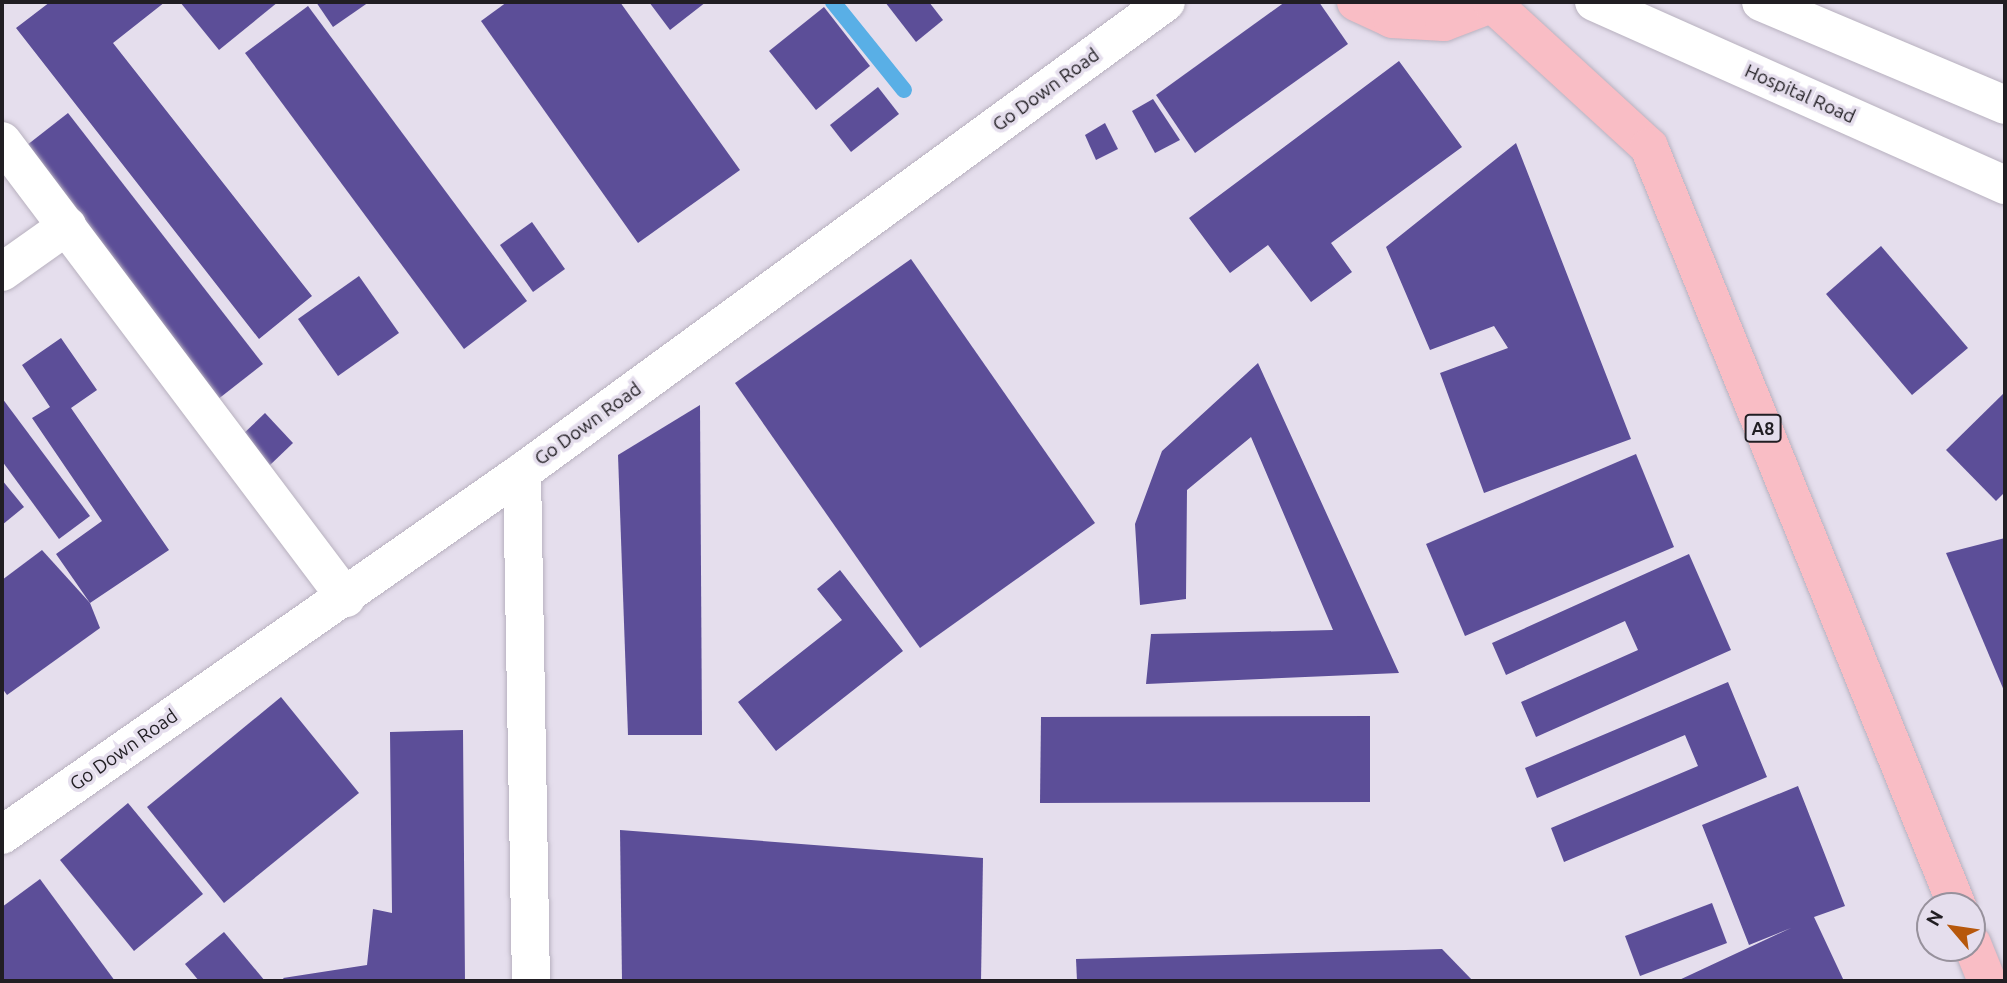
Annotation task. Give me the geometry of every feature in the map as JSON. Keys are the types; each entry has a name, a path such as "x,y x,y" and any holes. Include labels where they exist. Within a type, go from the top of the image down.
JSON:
{"main road":[{"name":"Go Down Road","path":"2,835 346,598 523,472 1166,2"},
{"name":"A8","path":"1356,2 1392,19 1444,22 1494,3 1649,147 1950,892"},
{"name":"Hospital Road","path":"1594,2 2005,185"},
{"path":"1761,2 2005,105"},
{"path":"2,141 346,598"},
{"path":"2,272 67,226"},
{"path":"523,472 531,981"},
{"path":"1979,962 1987,981"}],"building":[{"path":"50,2 165,2 113,43 312,296 259,339 16,28"},
{"path":"180,2 278,2 219,50"},
{"path":"316,2 369,2 333,27"},
{"path":"507,2 620,2 740,170 638,243 481,21"},
{"path":"649,2 706,2 670,30"},
{"path":"885,2 929,2 943,20 916,42"},
{"path":"1285,2 1319,2 1348,44 1195,153 1156,95"},
{"path":"308,6 527,301 464,349 245,53"},
{"path":"824,7 870,66 816,110 769,51"},
{"path":"1399,61 1462,147 1331,243 1352,272 1311,302 1268,245 1230,273 1189,218"},
{"path":"878,87 899,114 851,152 830,125"},
{"path":"1153,99 1180,140 1155,153 1132,111"},
{"path":"68,113 263,364 217,400 22,149"},
{"path":"1105,123 1118,149 1096,160 1085,135"},
{"path":"1516,143 1631,439 1484,493 1440,373 1508,348 1494,326 1430,350 1386,247"},
{"path":"532,222 565,269 533,292 500,245"},
{"path":"1881,246 1968,348 1912,395 1826,294"},
{"path":"911,259 1095,523 920,648 735,383"},
{"path":"359,276 399,333 338,376 298,319"},
{"path":"61,338 97,390 71,408 169,550 90,603 56,554 102,521 32,418 50,407 22,365"},
{"path":"1258,363 1399,673 1146,684 1151,634 1333,630 1251,437 1187,490 1186,599 1140,605 1135,524 1162,451"},
{"path":"2005,392 2005,492 1996,501 1946,450"},
{"path":"2,398 90,516 59,539 2,461"},
{"path":"700,405 702,735 628,735 618,455"},
{"path":"265,413 293,443 269,466 241,436"},
{"path":"1636,454 1674,547 1465,636 1426,544"},
{"path":"2,480 24,507 2,525"},
{"path":"2005,538 2005,693 1946,553"},
{"path":"42,550 90,603 100,628 7,695 2,688 2,580"},
{"path":"1689,554 1731,650 1536,737 1521,702 1638,650 1625,621 1506,675 1492,643"},
{"path":"840,570 903,651 776,751 738,702 842,620 817,589"},
{"path":"1728,682 1767,777 1564,862 1551,828 1698,766 1685,735 1537,798 1525,768"},
{"path":"281,697 359,793 224,903 147,807"},
{"path":"1370,716 1370,802 1040,803 1041,717"},
{"path":"463,730 465,981 285,981 283,978 367,965 373,909 392,913 390,732"},
{"path":"1798,786 1845,906 1814,917 1844,981 1677,981 1791,928 1749,945 1702,825"},
{"path":"128,803 203,894 134,951 60,860"},
{"path":"620,830 983,858 981,981 622,981"},
{"path":"40,879 115,981 2,981 2,907"},
{"path":"1712,903 1727,943 1640,976 1625,936"},
{"path":"224,932 265,981 199,981 185,964"},
{"path":"1442,949 1473,981 1077,981 1076,959"}],"waterway":[{"path":"833,2 904,90"}]}
